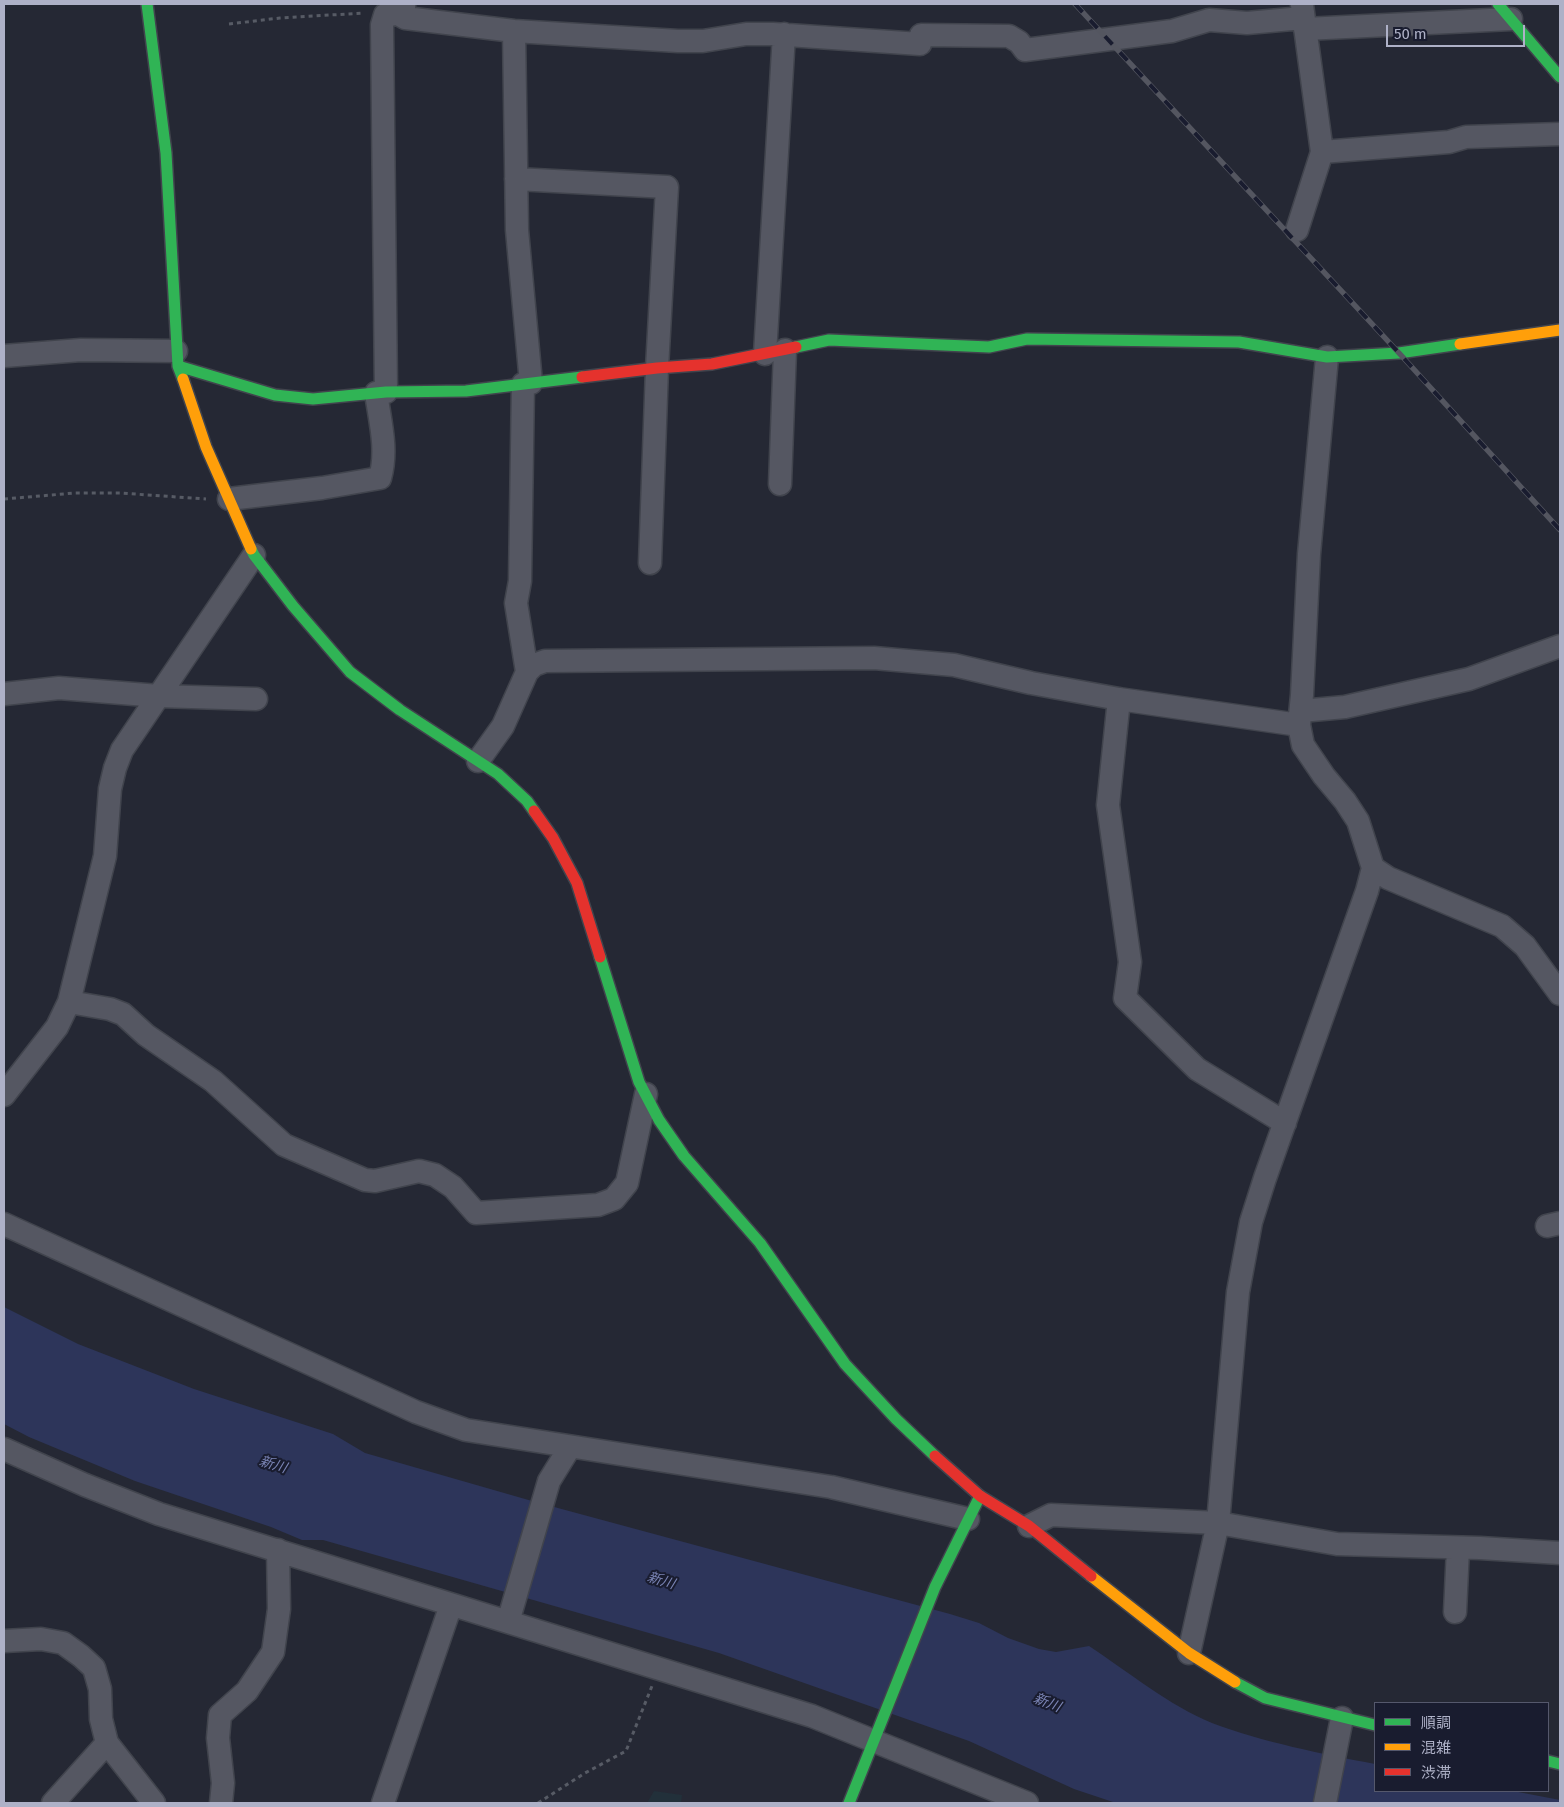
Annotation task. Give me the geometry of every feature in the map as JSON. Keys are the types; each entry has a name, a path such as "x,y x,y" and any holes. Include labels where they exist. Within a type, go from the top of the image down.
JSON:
{"street":[{"path":"147,4 166,153 177,358 206,447 254,555 293,606 350,672 400,710 498,774 526,801 553,838 576,884 639,1082 659,1120 684,1156 760,1243 845,1364 896,1419 952,1473 980,1496 1029,1526 1123,1603 1224,1676 1266,1698 1340,1728 1374,1725"},
{"path":"229,500 322,488 380,478 384,446 381,393 382,25 396,11 405,18 514,31 678,41 703,41 746,34 784,34 920,44 921,35 1009,36 1019,42 1025,50 1172,31 1210,20 1246,23 1303,17 1505,12 1560,77"},
{"path":"1297,230 1322,152 1303,17"},
{"path":"514,31 516,230 527,383 520,581 516,603 527,672"},
{"path":"780,484 775,352 784,34"},
{"path":"1322,152 1449,142 1466,137 1560,134"},
{"path":"516,179 667,187 657,368 650,563"},
{"path":"4,356 81,350 177,358 276,394 313,399 381,393 466,391 657,368 712,364 829,340 989,347 1028,339 1239,342 1327,357 1399,353 1560,330"},
{"path":"1189,1652 1218,1523 1238,1292 1251,1222 1284,1123 1367,891 1373,868 1358,821 1345,801 1324,776 1304,745 1300,718 1308,554 1327,357"},
{"path":"4,1095 57,1027 69,1002 105,856 110,789 122,750 254,555"},
{"path":"478,761 503,726 527,672 534,665 545,661 874,658 954,666 1031,683 1119,699 1300,718 1469,679 1560,646"},
{"path":"4,694 59,688 159,696 256,699"},
{"path":"1119,699 1108,805 1130,962 1125,998 1197,1069 1284,1123"},
{"path":"1373,868 1394,881 1502,926 1525,946 1560,994"},
{"path":"69,1002 110,1009 123,1014 146,1035 213,1081 284,1145 365,1180 374,1181 419,1171 434,1175 453,1187 476,1213 598,1205 614,1199 627,1183 646,1094"},
{"path":"4,1224 416,1412 466,1430 831,1487 968,1519"},
{"path":"510,1617 549,1481 570,1447"},
{"path":"4,1449 85,1485 159,1514 451,1605 510,1617 658,1670 875,1736 1027,1803"},
{"path":"848,1803 935,1588 980,1496"},
{"path":"1029,1526 1052,1515 1218,1523 1337,1544 1560,1553"},
{"path":"1455,1612 1458,1548"},
{"path":"221,1803 223,1783 218,1738 220,1715 247,1691 273,1652 279,1608 278,1550"},
{"path":"383,1803 451,1605"},
{"path":"4,1641 41,1639 63,1643 94,1668 100,1689 101,1719 107,1743 154,1803"},
{"path":"1325,1803 1340,1728"},
{"path":"53,1803 107,1743"}],"path":[{"path":"229,24 280,18 396,11"},
{"path":"4,499 75,493 120,493 229,500"},
{"path":"538,1803 585,1773 626,1752 658,1670"}],"shaded area":[{"path":"654,1791 682,1795 681,1803 647,1803"}],"water":[{"name":"新川","path":"4,1307 78,1344 194,1389 333,1434 365,1453 532,1501 950,1614 979,1623 1008,1638 1039,1649 1056,1652 1089,1646 1165,1698 1212,1723 1272,1742 1374,1764 1374,1792 1518,1792 1560,1800 1560,1803 1116,1803 1074,1789 969,1741 719,1653 323,1540 302,1540 271,1527 135,1481 29,1437 4,1424"}],"railway":[{"path":"1075,4 1399,353 1560,530"}],"traffic: fast":[{"path":"147,4 166,153 178,366 183,379"},
{"path":"1498,4 1560,77"},
{"path":"796,347 829,340 989,347 1027,339 1239,342 1327,357 1399,353 1460,344"},
{"path":"178,366 275,395 313,399 386,392 466,391 582,377"},
{"path":"251,549 293,606 350,672 400,710 498,774 527,801 534,811"},
{"path":"600,957 639,1082 659,1120 684,1156 760,1243 845,1364 896,1419 935,1456"},
{"path":"849,1803 935,1587 980,1496"},
{"path":"1235,1682 1265,1698 1374,1725"},
{"path":"1549,1761 1560,1764"}],"traffic: slow":[{"path":"1460,344 1560,330"},
{"path":"183,379 206,447 251,549"},
{"path":"1091,1576 1189,1653 1235,1682"}],"traffic: jam":[{"path":"582,377 712,364 796,347"},
{"path":"534,811 553,838 577,883 600,957"},
{"path":"935,1456 980,1496 1029,1526 1091,1576"}]}
